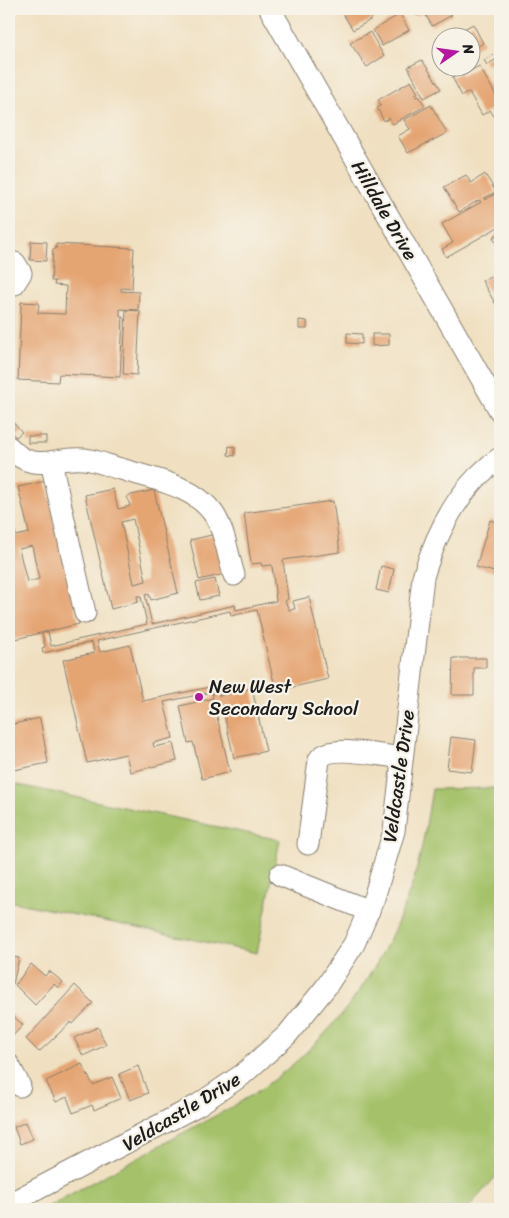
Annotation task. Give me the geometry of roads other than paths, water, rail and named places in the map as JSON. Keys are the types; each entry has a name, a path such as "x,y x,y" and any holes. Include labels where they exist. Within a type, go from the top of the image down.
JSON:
{"street":[{"name":"Hilldale Drive","path":"270,9 500,411"},
{"path":"9,262 15,263 21,273 14,284 9,283"},
{"path":"9,447 19,458 24,460 42,463 84,459 167,483 189,493 204,503 214,514 234,575"},
{"name":"Veldcastle Drive","path":"9,1204 198,1105 242,1075 287,1035 326,987 354,944 374,898 394,831 422,577 442,524 473,481 500,458"},
{"path":"51,462 85,613"},
{"path":"308,844 321,756 334,751 402,758"},
{"path":"280,876 368,911"},
{"path":"9,1065 20,1086"}],"place":[{"name":"New West Secondary School","path":"199,697"}]}
